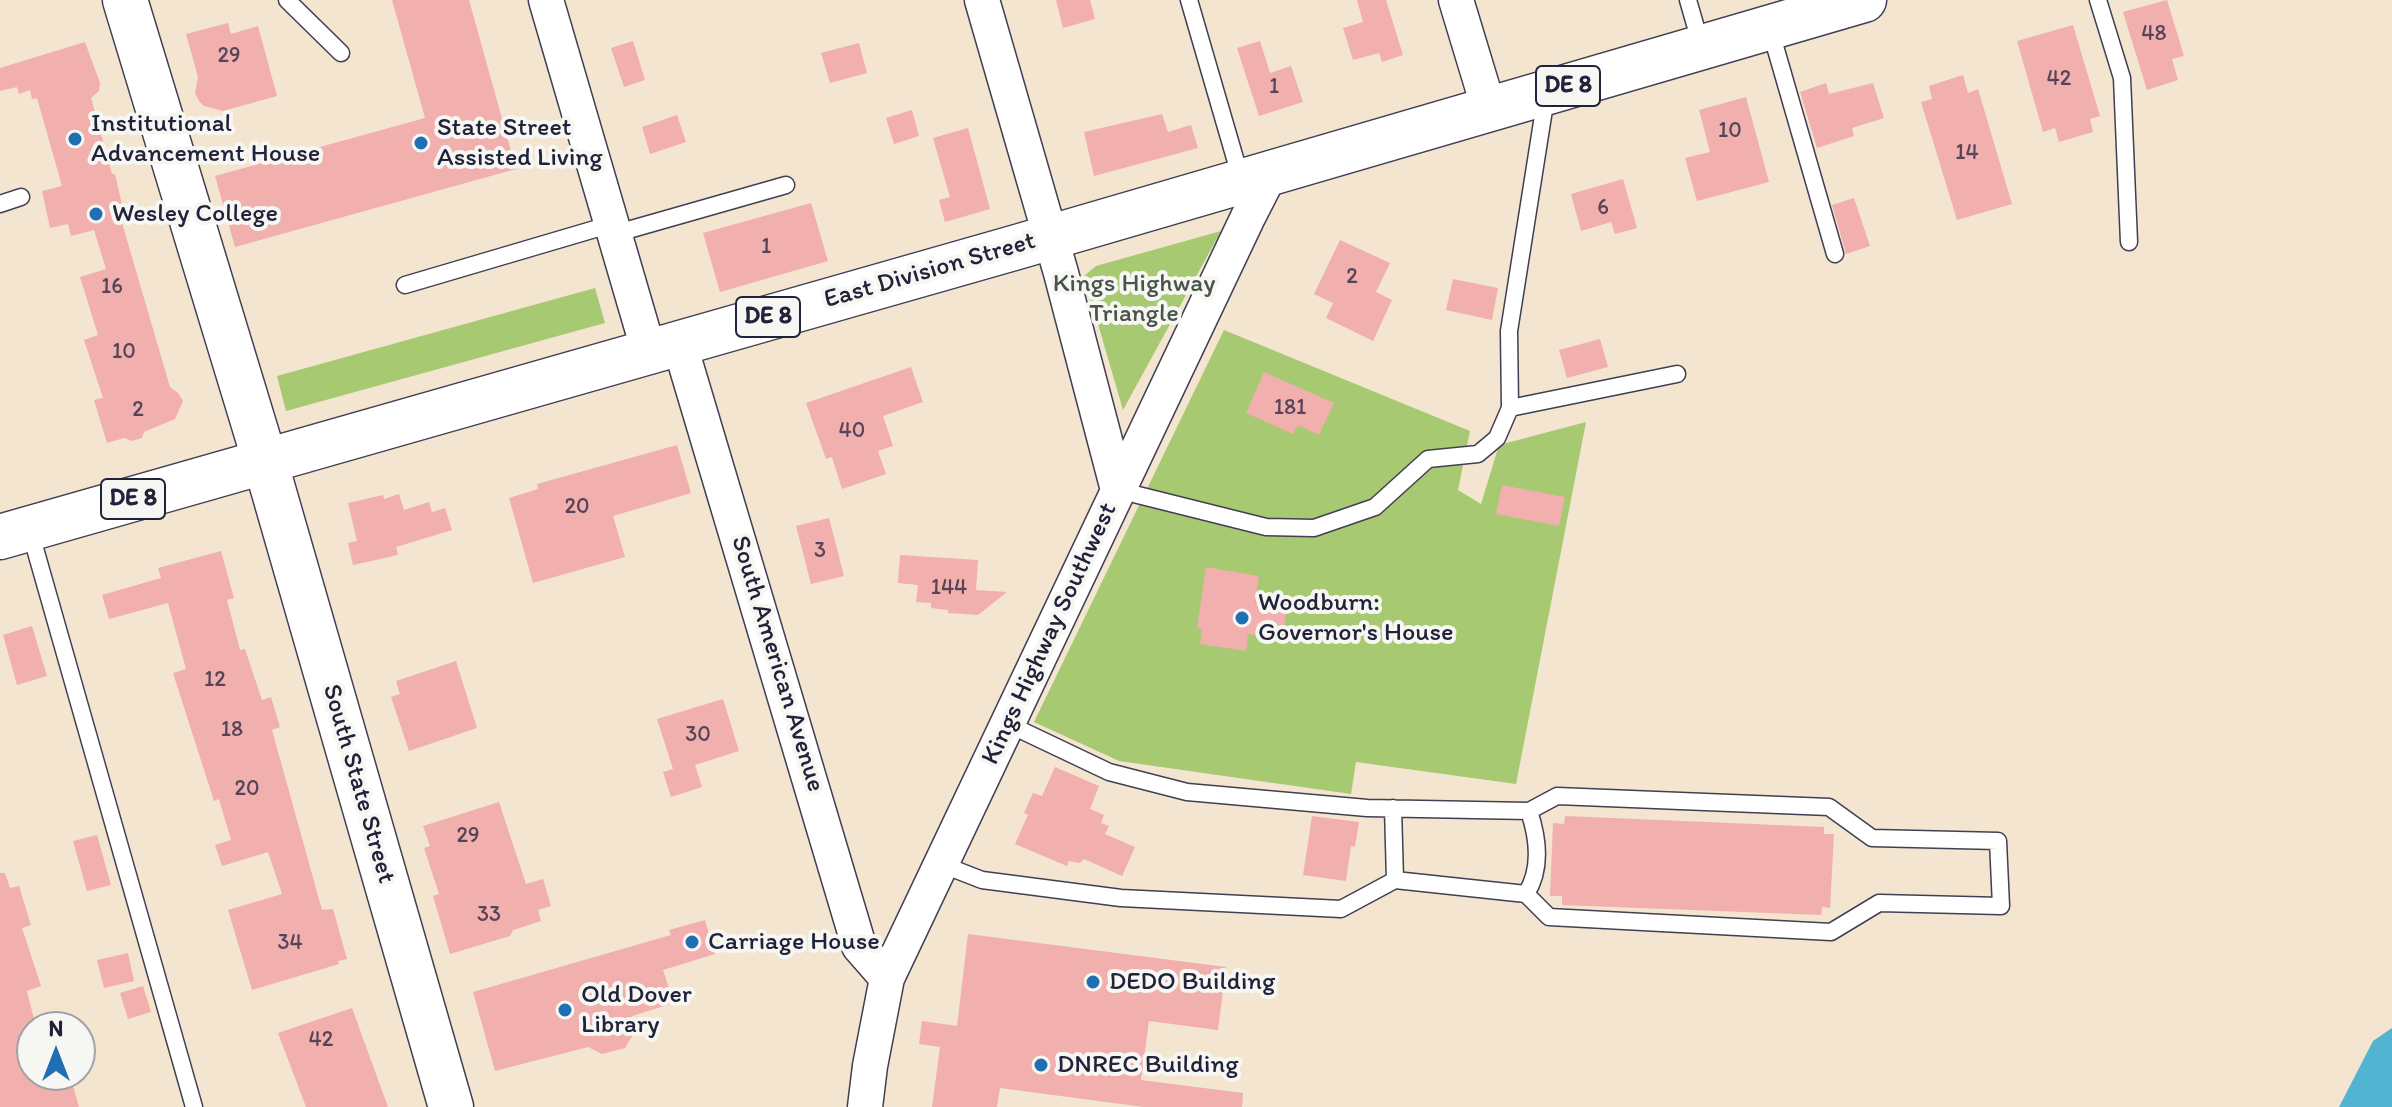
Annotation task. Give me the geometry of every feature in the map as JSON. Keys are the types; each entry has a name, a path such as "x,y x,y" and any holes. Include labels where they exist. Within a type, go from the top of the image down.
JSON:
{"main road":[{"name":"South State Street","path":"125,0 265,461 451,1107"},
{"name":"DE 8","path":"1256,176 1864,0"},
{"name":"East Division Street","path":"265,461 1256,176"},
{"name":"DE 8","path":"15,533 265,461"}],"street":[{"name":"South American Avenue","path":"546,0 613,229 664,347 859,946 887,978"},
{"path":"982,0 1051,237 1118,490"},
{"path":"1456,0 1489,109"},
{"name":"Kings Highway Southwest","path":"865,1107 887,978 1118,490 1256,176"}],"lane":[{"path":"287,0 341,53"},
{"path":"1189,0 1256,176"},
{"path":"1688,0 1701,47"},
{"path":"2098,0 2122,78 2129,242"},
{"path":"1770,27 1835,254"},
{"path":"1118,490 1266,527 1314,528 1375,507 1428,459 1478,454 1497,438 1510,408 1509,331 1546,93"},
{"path":"405,285 786,185"},
{"path":"0,204 21,197"},
{"path":"1510,408 1677,374"},
{"path":"15,533 194,1107"},
{"path":"941,864 982,880 1121,898 1341,909 1395,880 1526,894 1549,917 1831,932 1879,903 2001,906 1998,841 1872,838 1829,807 1557,796 1529,811 1393,808 1187,792 1109,772 1008,724"},
{"path":"1393,808 1395,880"},
{"path":"1526,894 1535,879 1536,864 1537,833 1529,811"}],"green space":[{"name":"Kings Highway Triangle","path":"1221,231 1123,410 1084,276 1096,266"},
{"path":"595,288 605,323 286,411 277,376"},
{"path":"1224,330 1470,431 1458,490 1481,504 1499,445 1586,422 1516,784 1356,762 1351,794 1119,761 1034,722"}],"water":[{"path":"2392,1028 2392,1107 2339,1107 2373,1041"}],"building":[{"name":"State Street Assisted Living","path":"392,0 469,0 516,169 235,247 215,176 425,118"},
{"path":"1056,0 1090,0 1095,19 1063,28"},
{"path":"1357,0 1386,0 1403,55 1382,62 1379,53 1353,60 1343,28 1363,22"},
{"path":"2167,0 2184,56 2172,59 2178,80 2147,90 2123,12"},
{"path":"228,23 231,34 258,26 277,96 223,111 204,106 195,93 198,77 186,34"},
{"path":"2073,25 2100,116 2090,119 2093,132 2059,142 2055,128 2043,132 2017,41"},
{"path":"633,41 645,80 624,87 611,48"},
{"path":"1260,41 1270,73 1291,66 1303,102 1259,116 1237,48"},
{"path":"85,42 100,83 99,91 91,98 112,174 115,174 126,222 122,223 170,387 183,401 175,419 144,432 142,438 132,441 124,438 107,443 94,400 103,398 84,340 98,335 80,277 106,269 94,230 71,236 68,224 50,228 42,191 62,186 37,98 32,99 30,90 19,94 17,87 0,91 0,68"},
{"path":"859,43 867,73 830,83 821,53"},
{"path":"1963,75 1968,93 1978,89 2012,204 1957,220 1921,102 1932,99 1929,86"},
{"path":"1826,83 1829,94 1873,83 1884,118 1852,128 1854,136 1817,148 1800,92"},
{"path":"1746,97 1769,182 1697,201 1685,158 1710,152 1699,110"},
{"path":"912,110 919,136 894,144 886,118"},
{"path":"1162,114 1168,132 1191,125 1198,148 1094,176 1084,132"},
{"path":"677,115 686,142 650,154 642,127"},
{"path":"968,128 990,209 945,222 939,200 950,197 933,138"},
{"path":"1623,179 1637,228 1615,234 1611,222 1581,231 1571,194"},
{"path":"1854,198 1870,246 1846,254 1832,205"},
{"path":"811,203 828,261 720,292 703,233"},
{"path":"1340,240 1390,263 1376,292 1392,300 1373,341 1326,318 1333,303 1314,294"},
{"path":"1453,279 1498,288 1492,320 1446,310"},
{"path":"1600,339 1608,367 1567,378 1559,350"},
{"path":"911,367 923,402 883,416 893,446 878,451 886,474 842,489 832,457 826,459 806,403"},
{"path":"1264,372 1334,403 1319,435 1298,425 1293,434 1246,413"},
{"path":"677,445 691,493 613,516 625,557 533,583 509,498 538,489 537,484"},
{"path":"1502,485 1565,497 1559,526 1496,514"},
{"path":"399,494 404,510 429,502 432,512 445,508 452,530 396,547 398,555 353,565 348,543 357,541 348,503"},
{"path":"829,518 844,576 811,584 796,526"},
{"path":"221,551 234,598 227,600 240,650 245,649 262,700 271,697 280,727 272,730 322,910 333,909 347,959 252,990 228,910 282,894 268,852 222,866 215,845 231,840 219,799 214,801 173,673 186,669 168,603 109,619 102,595 161,578 158,568"},
{"path":"900,555 978,560 976,590 1007,592 978,615 948,613 948,610 931,608 931,603 916,602 918,585 898,583"},
{"name":"Woodburn: Governor's House","path":"1206,567 1259,576 1255,603 1287,608 1282,639 1248,634 1246,651 1200,644 1202,629 1197,628"},
{"path":"32,626 47,676 17,685 3,635"},
{"path":"456,661 477,728 409,751 391,697 400,694 396,681"},
{"path":"723,699 739,751 695,765 702,787 671,797 663,772 673,769 657,719"},
{"path":"1055,767 1099,786 1090,809 1104,815 1101,823 1109,826 1105,834 1135,847 1122,876 1084,859 1080,863 1069,861 1067,866 1015,844 1028,815 1024,813 1033,793 1042,796"},
{"path":"499,802 526,884 543,879 551,906 538,910 541,921 513,930 510,936 450,954 433,896 439,894 424,848 430,846 423,826"},
{"path":"1312,816 1359,822 1355,847 1351,846 1346,881 1303,875"},
{"path":"1565,816 1824,827 1824,834 1834,834 1830,908 1822,907 1821,915 1562,905 1562,896 1550,896 1553,823 1564,824"},
{"path":"97,835 111,885 87,891 73,841"},
{"path":"0,873 5,873 10,888 19,886 31,925 22,928 41,986 27,991 32,1011 16,1011 16,1091 74,1091 79,1107 0,1107"},
{"name":"Old Dover Library","path":"705,920 715,954 663,970 674,1003 632,1016 634,1033 625,1048 602,1054 588,1047 495,1071 473,992 671,935 669,930"},
{"path":"968,934 1226,967 1218,1030 1149,1021 1141,1080 1243,1093 1242,1107 1144,1107 1000,1088 997,1107 932,1107 940,1047 919,1044 922,1021 957,1026"},
{"path":"128,953 134,981 104,988 97,960"},
{"path":"143,986 151,1012 128,1019 120,993"},
{"path":"352,1008 388,1107 306,1107 278,1033"}],"place":[{"name":"Institutional Advancement House","path":"75,139"},
{"name":"State Street Assisted Living","path":"421,143"},
{"name":"Wesley College","path":"96,214"},
{"name":"Woodburn: Governor's House","path":"1242,618"},
{"name":"Carriage House","path":"692,942"},
{"name":"DEDO Building","path":"1093,982"},
{"name":"Old Dover Library","path":"565,1010"},
{"name":"DNREC Building","path":"1041,1065"}]}
